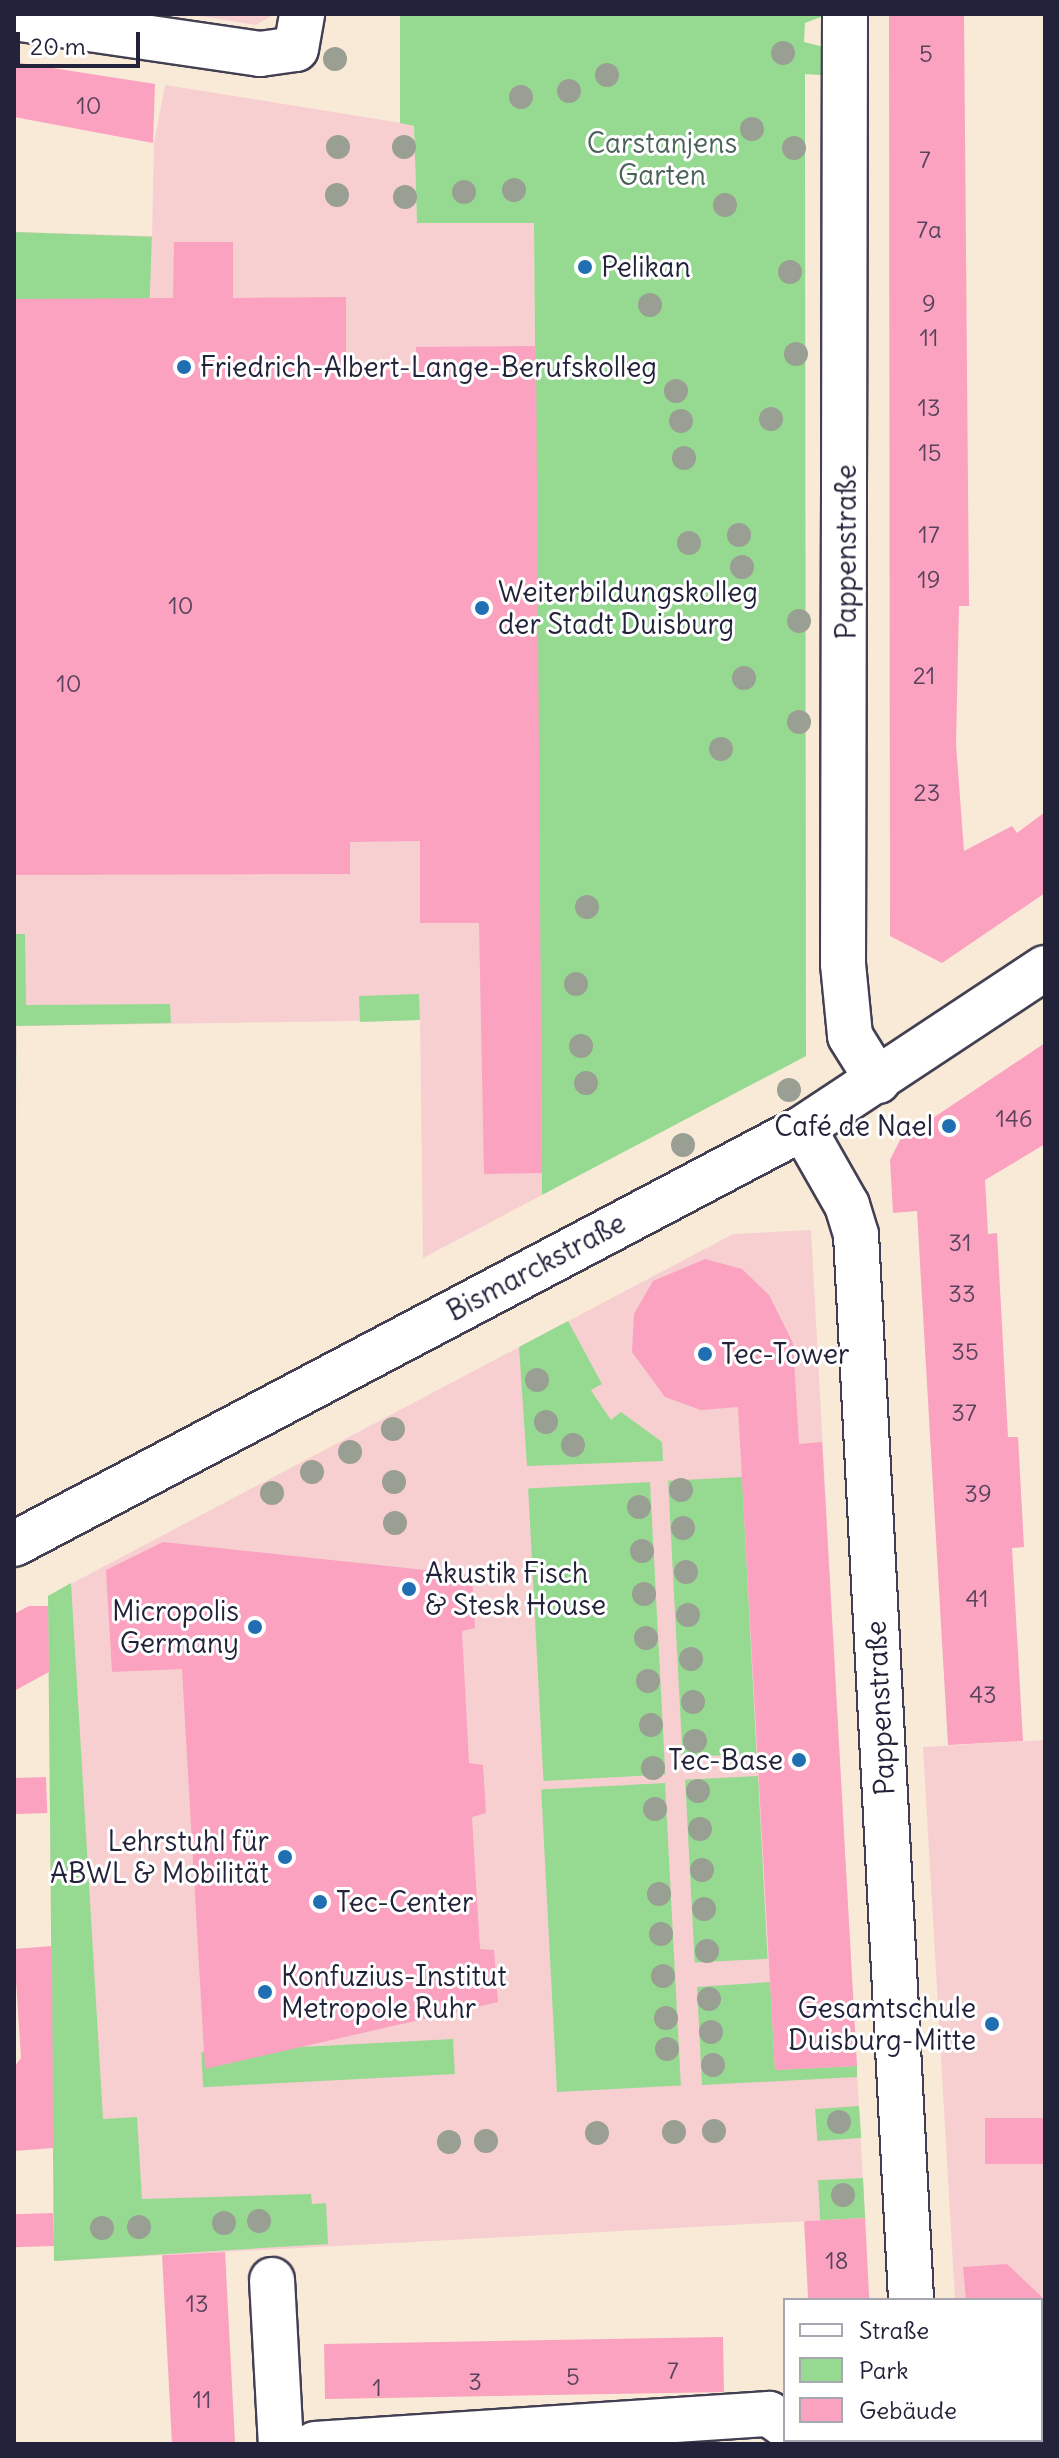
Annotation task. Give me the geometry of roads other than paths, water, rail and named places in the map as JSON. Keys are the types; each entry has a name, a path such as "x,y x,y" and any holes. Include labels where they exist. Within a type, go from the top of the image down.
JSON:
{"street":[{"name":"Pappenstraße","path":"845,14 843,964 850,1036 878,1081"},
{"path":"14,18 260,54 299,32"},
{"name":"Bismarckstraße","path":"14,1544 803,1128 1045,968"},
{"name":"Pappenstraße","path":"803,1128 847,1205 856,1235 911,2298"},
{"path":"272,2280 281,2444"},
{"path":"315,2444 769,2414 783,2424"}],"place":[{"name":"Pelikan","path":"585,267"},
{"name":"Friedrich-Albert-Lange-Berufskolleg","path":"184,367"},
{"name":"Weiterbildungskolleg der Stadt Duisburg","path":"482,608"},
{"name":"Café de Nael","path":"949,1126"},
{"name":"Tec-Tower","path":"705,1354"},
{"name":"Akustik Fisch & Stesk House","path":"409,1589"},
{"name":"Micropolis Germany","path":"255,1627"},
{"name":"Tec-Base","path":"799,1760"},
{"name":"Lehrstuhl für ABWL & Mobilität","path":"285,1857"},
{"name":"Tec-Center","path":"320,1902"},
{"name":"Konfuzius-Institut Metropole Ruhr","path":"265,1992"},
{"name":"Gesamtschule Duisburg-Mitte","path":"992,2024"}],"park label":[{"name":"Carstanjens Garten","path":"662,159"}]}
